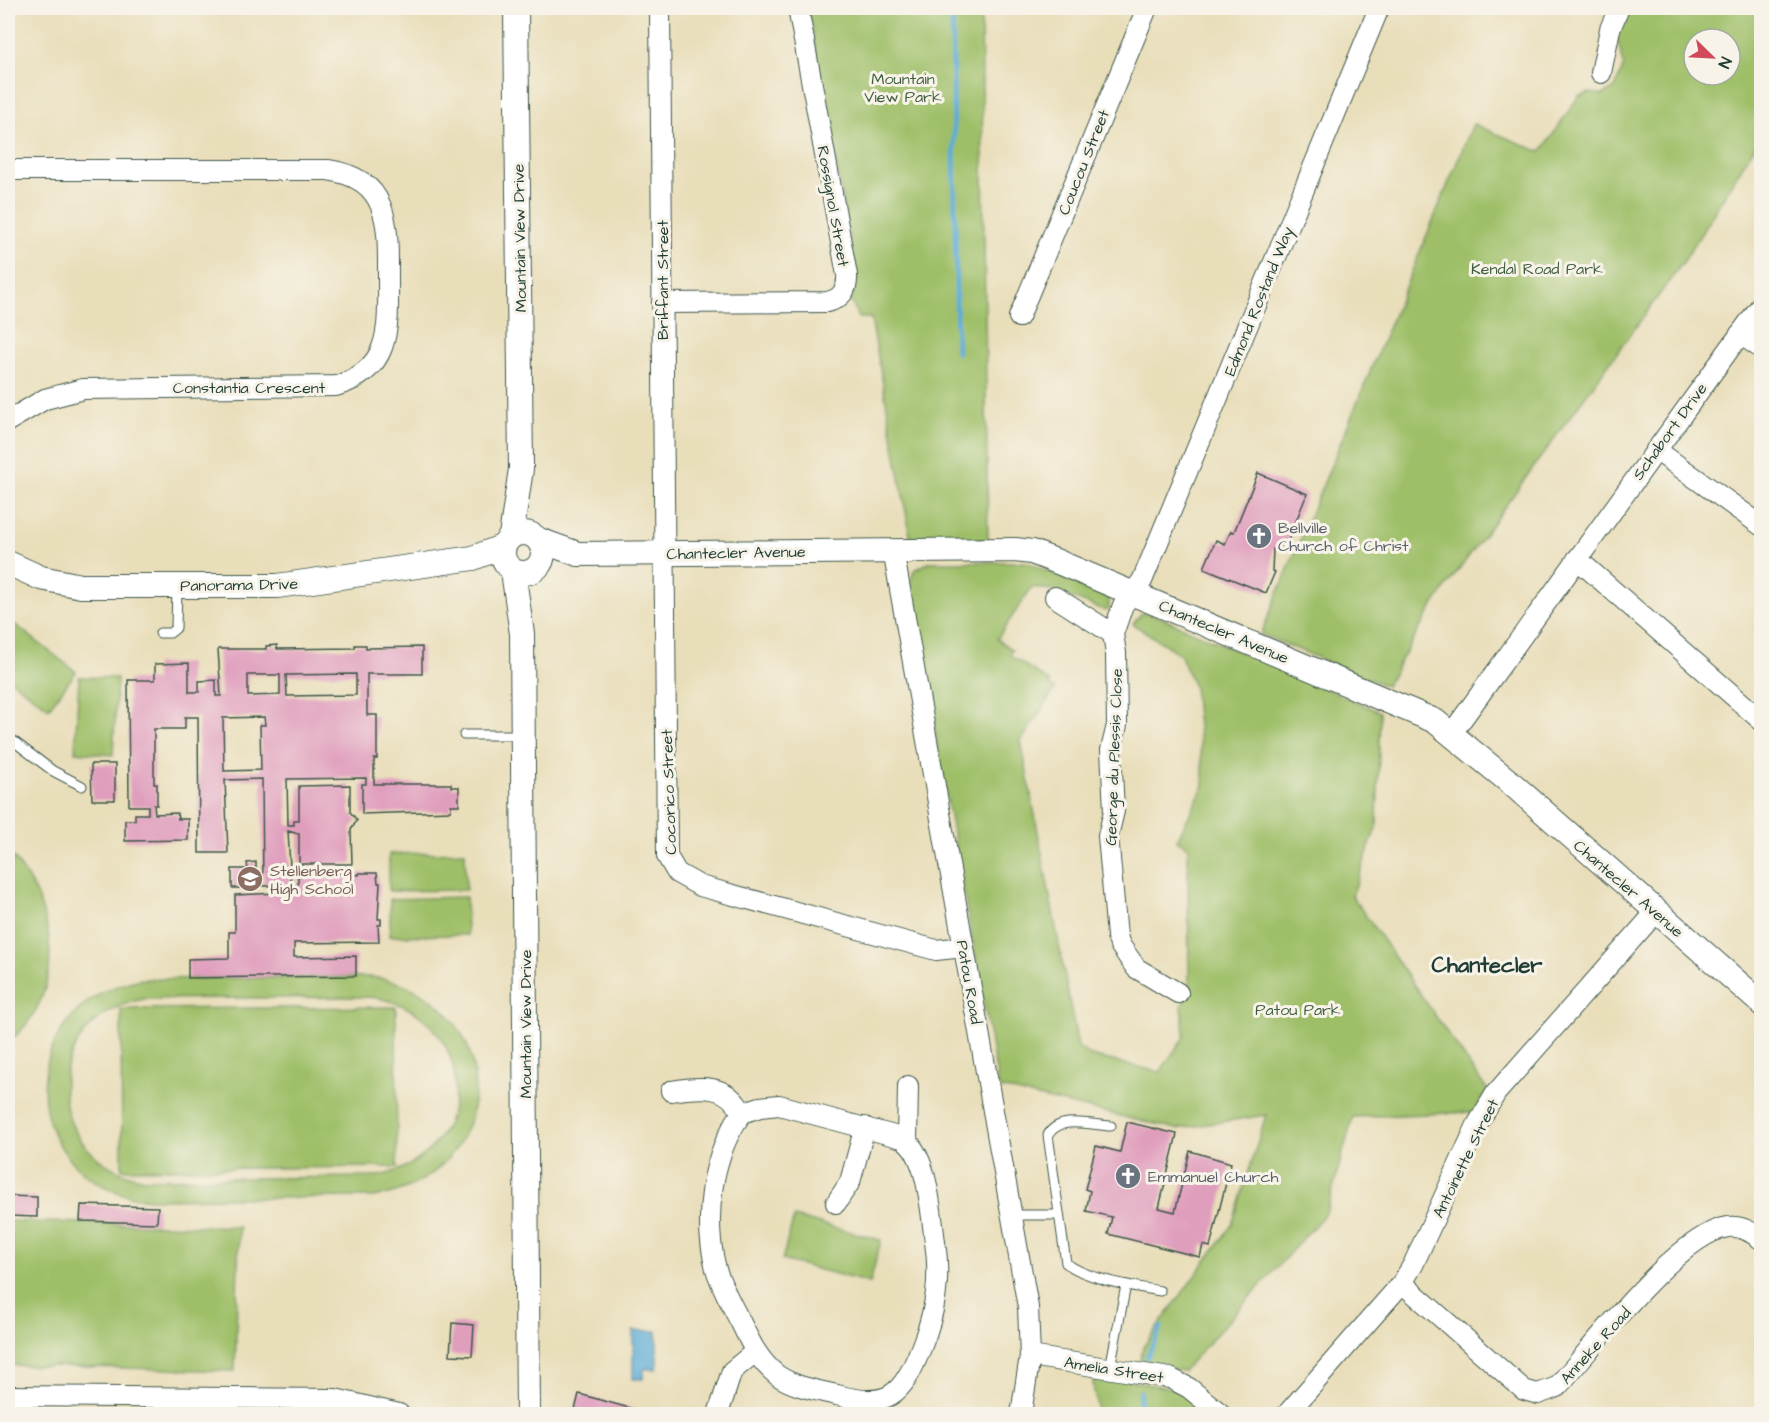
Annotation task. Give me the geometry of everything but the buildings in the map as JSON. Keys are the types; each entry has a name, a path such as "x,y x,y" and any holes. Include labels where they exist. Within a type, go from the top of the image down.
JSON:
{"street":[{"name":"Mountain View Drive","path":"516,8 521,470 528,504 522,554 528,1414"},
{"name":"Briffant Street","path":"660,8 664,553"},
{"name":"Rossignol Street","path":"662,303 827,302 839,297 846,287 847,275 798,8"},
{"name":"Coucou Street","path":"1019,316 1147,8"},
{"path":"1601,73 1610,29 1619,8"},
{"name":"Edmond Rostand Way","path":"1133,592 1142,581 1373,9"},
{"name":"Constantia Crescent","path":"8,170 340,172 361,182 377,198 388,228 386,338 378,357 356,378 324,387 83,389 45,399 8,421"},
{"name":"Schabort Drive","path":"1452,732 1761,304"},
{"path":"1740,334 1761,349"},
{"path":"1656,450 1761,526"},
{"name":"Chantecler Avenue","path":"522,554 556,564 578,554 893,550 1024,551 1133,592 1419,713 1452,732 1761,1004"},
{"name":"Patou Road","path":"893,550 1028,1307 1030,1356 1021,1414"},
{"name":"Cocorico Street","path":"664,553 666,847 667,856 677,873 700,886 936,950 964,947"},
{"name":"Panorama Drive","path":"8,563 25,573 61,583 277,586 472,558 522,554"},
{"path":"1577,559 1761,721"},
{"name":"George du Plessis Close","path":"1133,592 1123,605 1113,634 1116,653 1117,725 1111,750 1114,812 1108,836 1117,936 1124,954 1136,968 1178,993"},
{"path":"1055,597 1113,634"},
{"name":"Antoinette Street","path":"1287,1414 1402,1283 1418,1255 1477,1125 1496,1094 1656,912"},
{"path":"907,1140 908,1086"},
{"path":"671,1091 698,1087 714,1088 729,1095 742,1113"},
{"path":"780,1106 865,1127 907,1140 918,1155 929,1199 939,1269 937,1294 927,1333 905,1384 888,1397 862,1402 794,1384 774,1372 756,1352 727,1297 711,1245 710,1220 717,1170 726,1141 742,1113 760,1107 780,1106"},
{"path":"836,1203 850,1182 865,1127"},
{"name":"Anneke Road","path":"1402,1283 1518,1386 1531,1393 1545,1393 1557,1387 1659,1274 1691,1243 1718,1229 1734,1227 1746,1229 1761,1240"},
{"path":"718,1414 732,1371 756,1352"},
{"name":"Amelia Street","path":"1030,1356 1178,1381 1221,1414"},
{"path":"8,1396 329,1399 399,1414"}],"lane":[{"path":"160,633 170,633 176,628 177,586"},
{"path":"465,735 523,735"},
{"path":"8,737 53,771 82,786"},
{"path":"1111,1126 1060,1122 1052,1128 1048,1135 1066,1263 1074,1269 1126,1285 1160,1291"},
{"path":"1012,1215 1058,1215"},
{"path":"1110,1368 1126,1285"}],"green space":[{"name":"Mountain View Park","path":"808,8 981,8 988,540 911,540 871,318 859,318 851,301 857,280"},
{"name":"Kendal Road Park","path":"1627,8 1761,8 1762,133 1686,258 1436,601 1386,686 1261,634 1473,124 1541,152 1579,96 1590,93 1603,95 1615,88 1624,65 1616,35"},
{"name":"Patou Park","path":"930,562 1026,562 1109,598 1109,609 1106,611 1052,590 1032,587 997,639 1012,650 1010,655 1050,682 1049,685 1055,689 1021,741 1078,1047 1091,1056 1160,1072 1184,1037 1182,1005 1189,990 1188,847 1177,840 1204,785 1194,687 1180,654 1133,624 1142,613 1152,614 1380,712 1377,825 1352,896 1487,1090 1476,1112 1353,1117 1326,1213 1183,1371 1139,1365 1143,1347 1232,1225 1266,1115 1177,1129 999,1088 909,588 914,570"},
{"path":"8,619 76,672 49,708 8,678"},
{"path":"79,677 117,678 113,755 75,752"},
{"path":"8,851 25,873 37,897 46,922 50,948 48,974 41,999 28,1022 8,1043"},
{"path":"465,852 466,890 389,891 389,854"},
{"path":"466,897 467,935 390,936 390,899"},
{"path":"372,977 417,991 449,1016 468,1049 475,1086 469,1123 449,1157 418,1183 373,1197 143,1199 100,1184 69,1158 51,1126 44,1090 50,1054 68,1021 99,995 142,979","holes":["371,997 408,1008 434,1029 450,1056 455,1087 450,1117 434,1144 408,1165 372,1177 145,1179 110,1166 85,1145 70,1119 65,1089 70,1059 84,1033 109,1012 144,999"]},
{"path":"396,1007 397,1167 122,1169 121,1009"},
{"path":"794,1217 881,1240 870,1283 782,1260"},
{"path":"8,1221 239,1227 235,1371 8,1365"},
{"path":"1095,1375 1177,1389 1208,1414 1098,1414 1093,1384"}],"water":[{"path":"633,1331 657,1331 657,1369 644,1369 643,1379 633,1379"}],"waterway":[{"path":"952,8 957,353"},
{"path":"1147,1357 1161,1327"},
{"path":"1139,1414 1140,1392"}],"place":[{"name":"Bellville Church of Christ","path":"1259,536"},
{"name":"Stellenberg High School","path":"250,879"},
{"name":"Emmanuel Church","path":"1128,1176"}],"district":[{"name":"Chantecler","path":"1487,964"}]}
